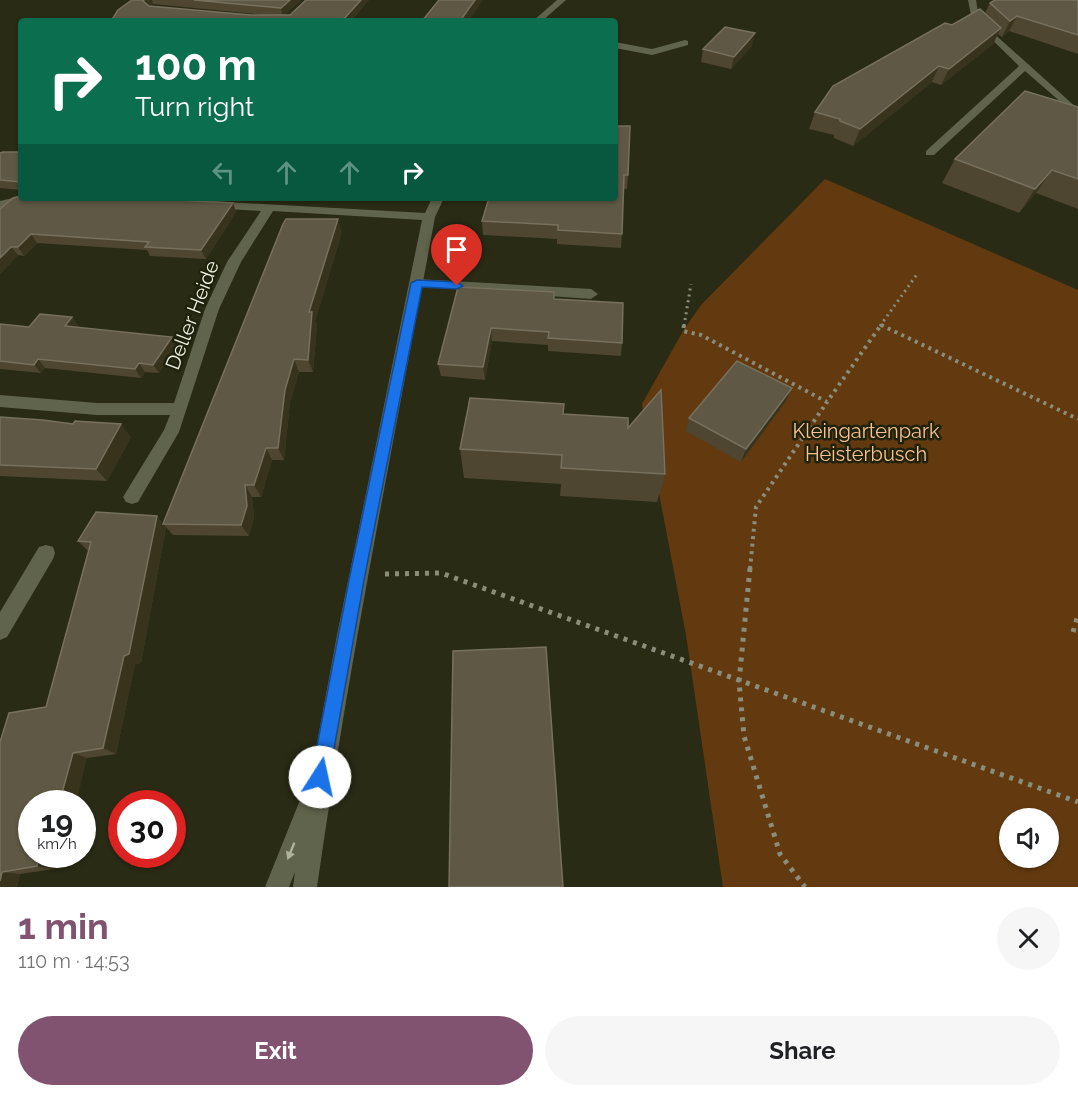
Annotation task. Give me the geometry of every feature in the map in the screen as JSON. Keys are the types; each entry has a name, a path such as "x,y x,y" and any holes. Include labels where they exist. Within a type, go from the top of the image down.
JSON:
{"street":[{"path":"541,18 562,0"},
{"path":"972,0 975,18 1024,68 1078,114"},
{"path":"618,46 652,52 685,44"},
{"path":"930,153 1024,68"},
{"path":"0,205 18,200"},
{"path":"305,887 320,777 357,575 429,217 437,201"},
{"path":"198,204 429,217"},
{"name":"Deller Heide","path":"132,497 171,432 212,309 234,262 269,208"},
{"path":"417,283 591,294"},
{"path":"0,401 97,409 180,409"},
{"path":"0,630 46,553"},
{"path":"277,887 320,777"}],"path":[{"path":"805,887 780,854 744,736 740,682 756,507 918,273"},
{"path":"691,284 683,331 701,335 827,402"},
{"path":"881,325 1078,419"},
{"path":"357,575 441,573 1078,802"},
{"path":"1073,632 1078,615"}],"green space":[{"name":"Kleingartenpark Heisterbusch","path":"825,179 1078,290 1078,887 723,887 686,635 642,404 683,331 701,305"}],"building":[{"path":"132,0 144,0 149,6 251,15 290,15 306,0 361,0 345,18 113,18 118,10"},
{"path":"194,0 290,0 281,8"},
{"path":"439,0 475,0 462,18 424,18"},
{"path":"995,0 1078,0 1078,35 1017,16 1010,21 990,3"},
{"path":"980,9 1001,28 949,69 939,66 860,129 840,119 815,112 833,86 945,23 952,25"},
{"path":"725,27 755,33 734,57 703,49"},
{"path":"1025,91 1078,107 1078,179 1052,170 1035,189 955,159"},
{"path":"618,126 630,126 628,175 624,175 622,234 558,230 558,225 482,221 488,201 618,201"},
{"path":"18,152 18,182 0,180 0,153"},
{"path":"18,197 18,201 233,203 201,250 145,247 149,242 31,234 18,247 11,247 0,258 0,209"},
{"path":"286,219 338,219 309,312 312,312 308,360 294,359 285,390 278,448 266,448 254,485 245,485 247,506 241,525 163,524 283,224"},
{"path":"458,287 554,292 554,299 623,303 622,343 548,338 549,332 491,328 483,367 438,364"},
{"path":"40,314 72,317 65,326 172,337 153,365 139,363 135,369 38,359 34,365 0,361 0,324 29,327"},
{"path":"737,361 792,388 746,449 689,418"},
{"path":"661,390 665,474 561,468 562,455 460,449 470,398 564,404 563,414 628,418 628,428"},
{"path":"0,417 73,424 75,421 121,424 96,469 0,465"},
{"path":"96,512 157,516 129,654 124,656 103,748 73,753 63,790 18,790 18,868 25,868 2,872 0,881 0,742 9,713 46,707 91,542 78,541"},
{"path":"546,647 563,887 449,887 453,651"}],"route":[{"path":"320,777 357,575 417,283 457,286"}]}
